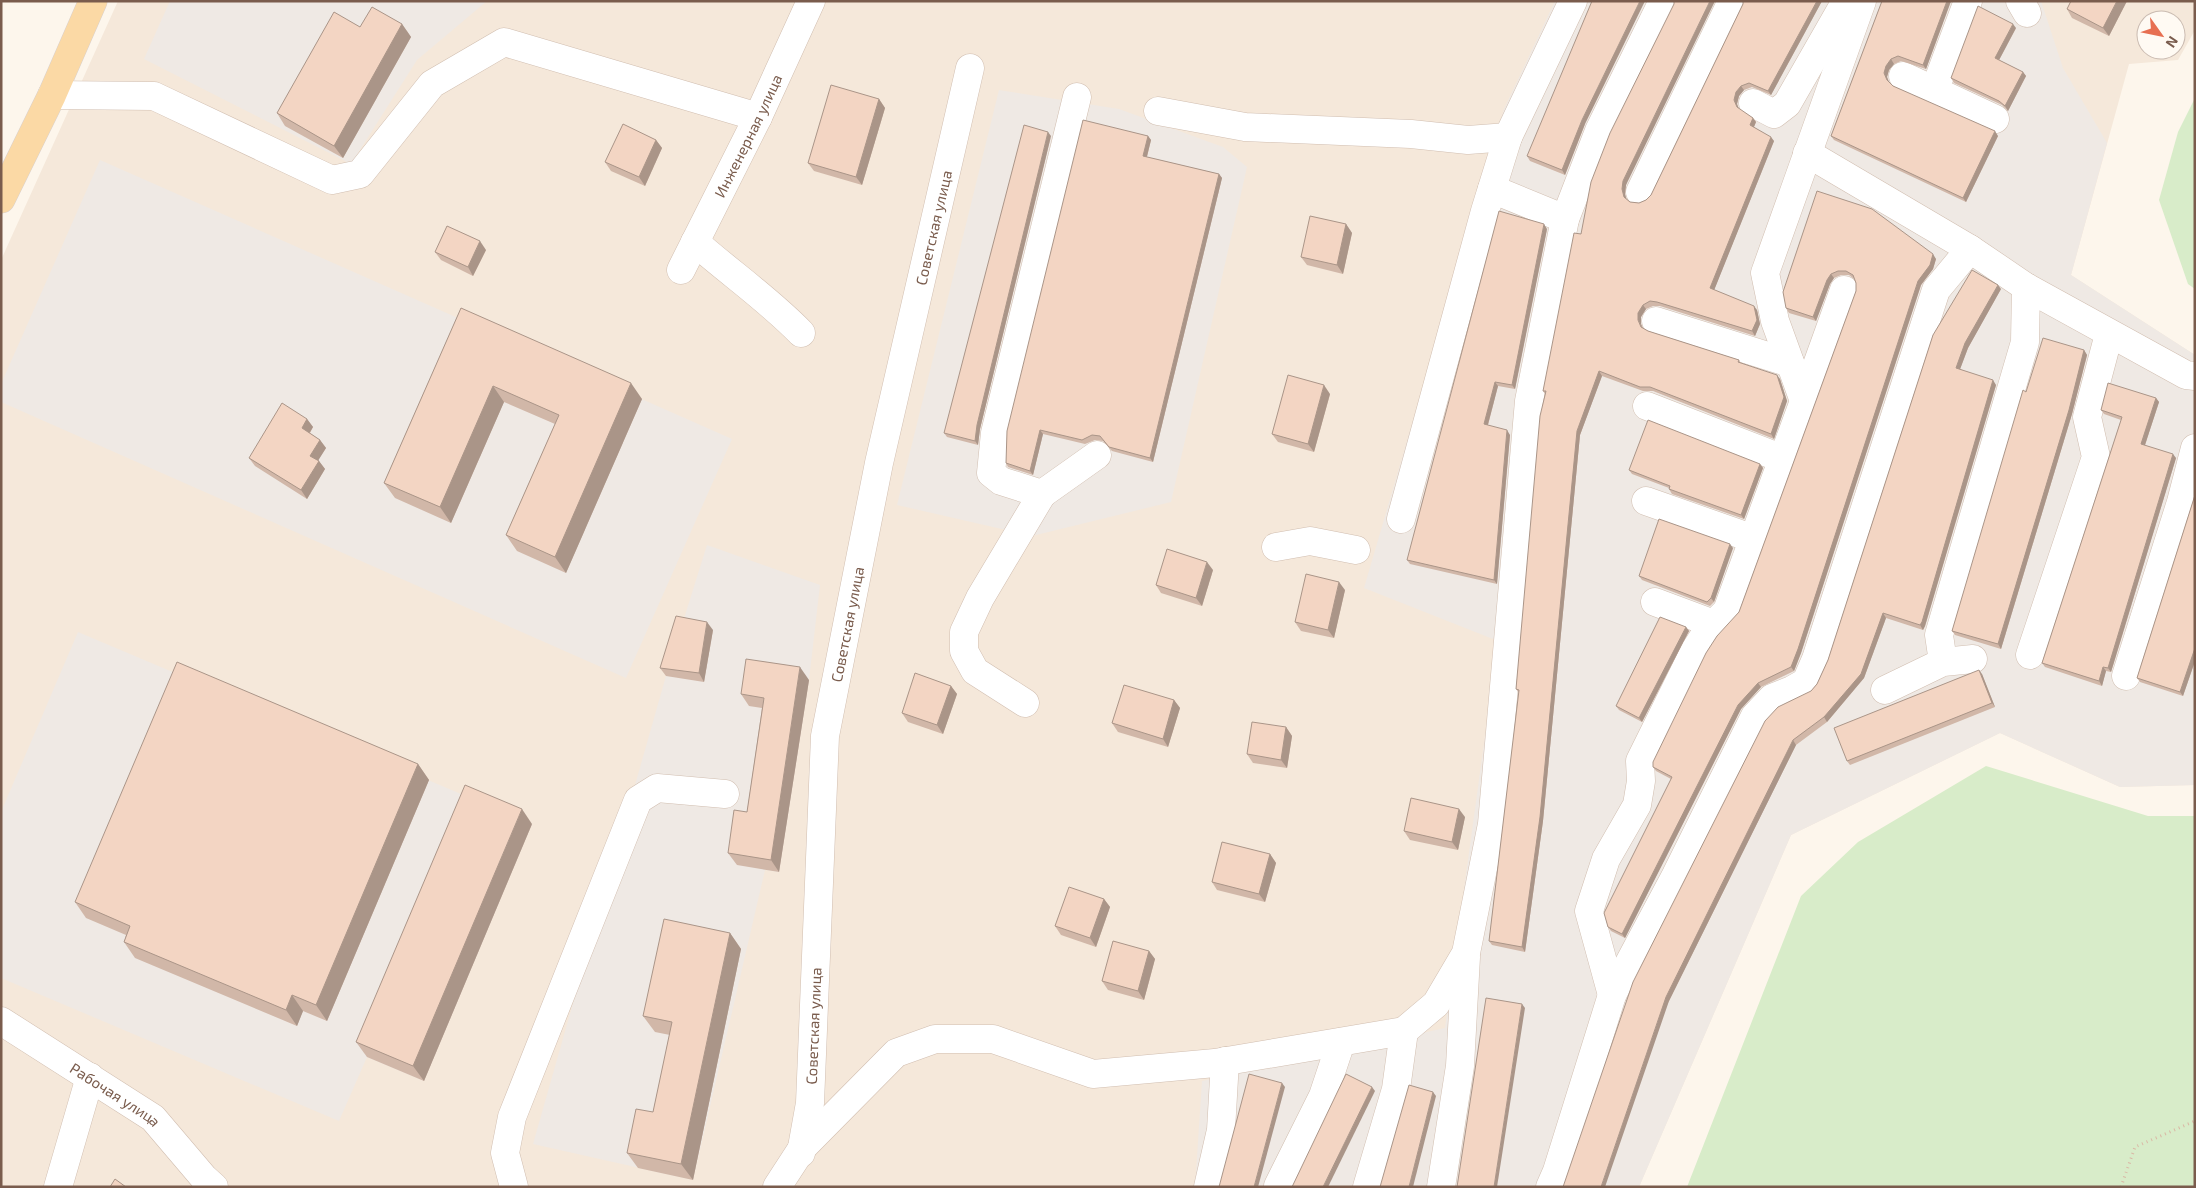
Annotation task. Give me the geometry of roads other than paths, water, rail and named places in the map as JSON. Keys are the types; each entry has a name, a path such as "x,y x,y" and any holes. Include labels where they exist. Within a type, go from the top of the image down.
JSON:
{"main road":[{"path":"1,199 52,95 93,1"}],"street":[{"name":"Инженерная улица","path":"681,270 758,117 811,1"},
{"path":"1401,519 1508,137 1573,1"},
{"path":"1441,1187 1460,1066 1466,952 1492,824 1530,401 1565,219 1599,131 1663,1"},
{"path":"1640,192 1732,1"},
{"path":"1753,103 1774,114 1787,104 1846,1"},
{"path":"1804,401 1775,321 1765,274 1862,1"},
{"path":"1935,89 1968,1"},
{"path":"52,95 154,96 332,180 360,174 432,84 504,42 758,117"},
{"name":"Советская улица","path":"790,1187 803,1147 810,1102 825,736 879,463 970,68"},
{"path":"1903,76 1935,89 1995,119"},
{"path":"1042,494 1001,481 991,473 995,433 1077,96"},
{"path":"1158,111 1245,127 1411,134 1468,140 1508,137"},
{"path":"1807,153 1970,249 2026,287 2186,375 2195,376"},
{"path":"1492,189 1565,219"},
{"path":"695,242 777,309 801,333"},
{"path":"1550,1187 1557,1171 1612,995 1676,875 1754,716 1772,698 1806,682 1819,650 1936,290 1970,249"},
{"path":"1944,662 1939,635 2025,342 2026,287"},
{"path":"1612,995 1589,911 1606,859 1637,806 1641,781 1640,761 1694,650 1714,624 1727,612 1844,290"},
{"path":"1656,321 1790,364"},
{"path":"2030,655 2096,457 2087,417 2109,334"},
{"path":"1647,406 1782,459"},
{"path":"2126,676 2181,502 2195,448"},
{"path":"1025,703 975,671 964,651 964,632 980,598 1042,494 1097,455"},
{"path":"1646,501 1754,539"},
{"path":"1276,547 1310,541 1356,550"},
{"path":"1655,602 1714,624"},
{"path":"1885,690 1944,662 1973,659"},
{"path":"514,1187 504,1153 512,1117 638,800 657,788 725,794"},
{"path":"777,1187 803,1147 896,1053 935,1040 993,1039 1093,1074 1225,1061 1404,1031 1436,1004 1466,952"},
{"name":"Рабочая улица","path":"1,1021 153,1118 204,1178 214,1187"},
{"path":"1367,1187 1396,1089 1404,1031"},
{"path":"1278,1186 1323,1096 1341,1042"},
{"path":"1208,1187 1221,1130 1225,1061"},
{"path":"58,1187 90,1077"}]}
